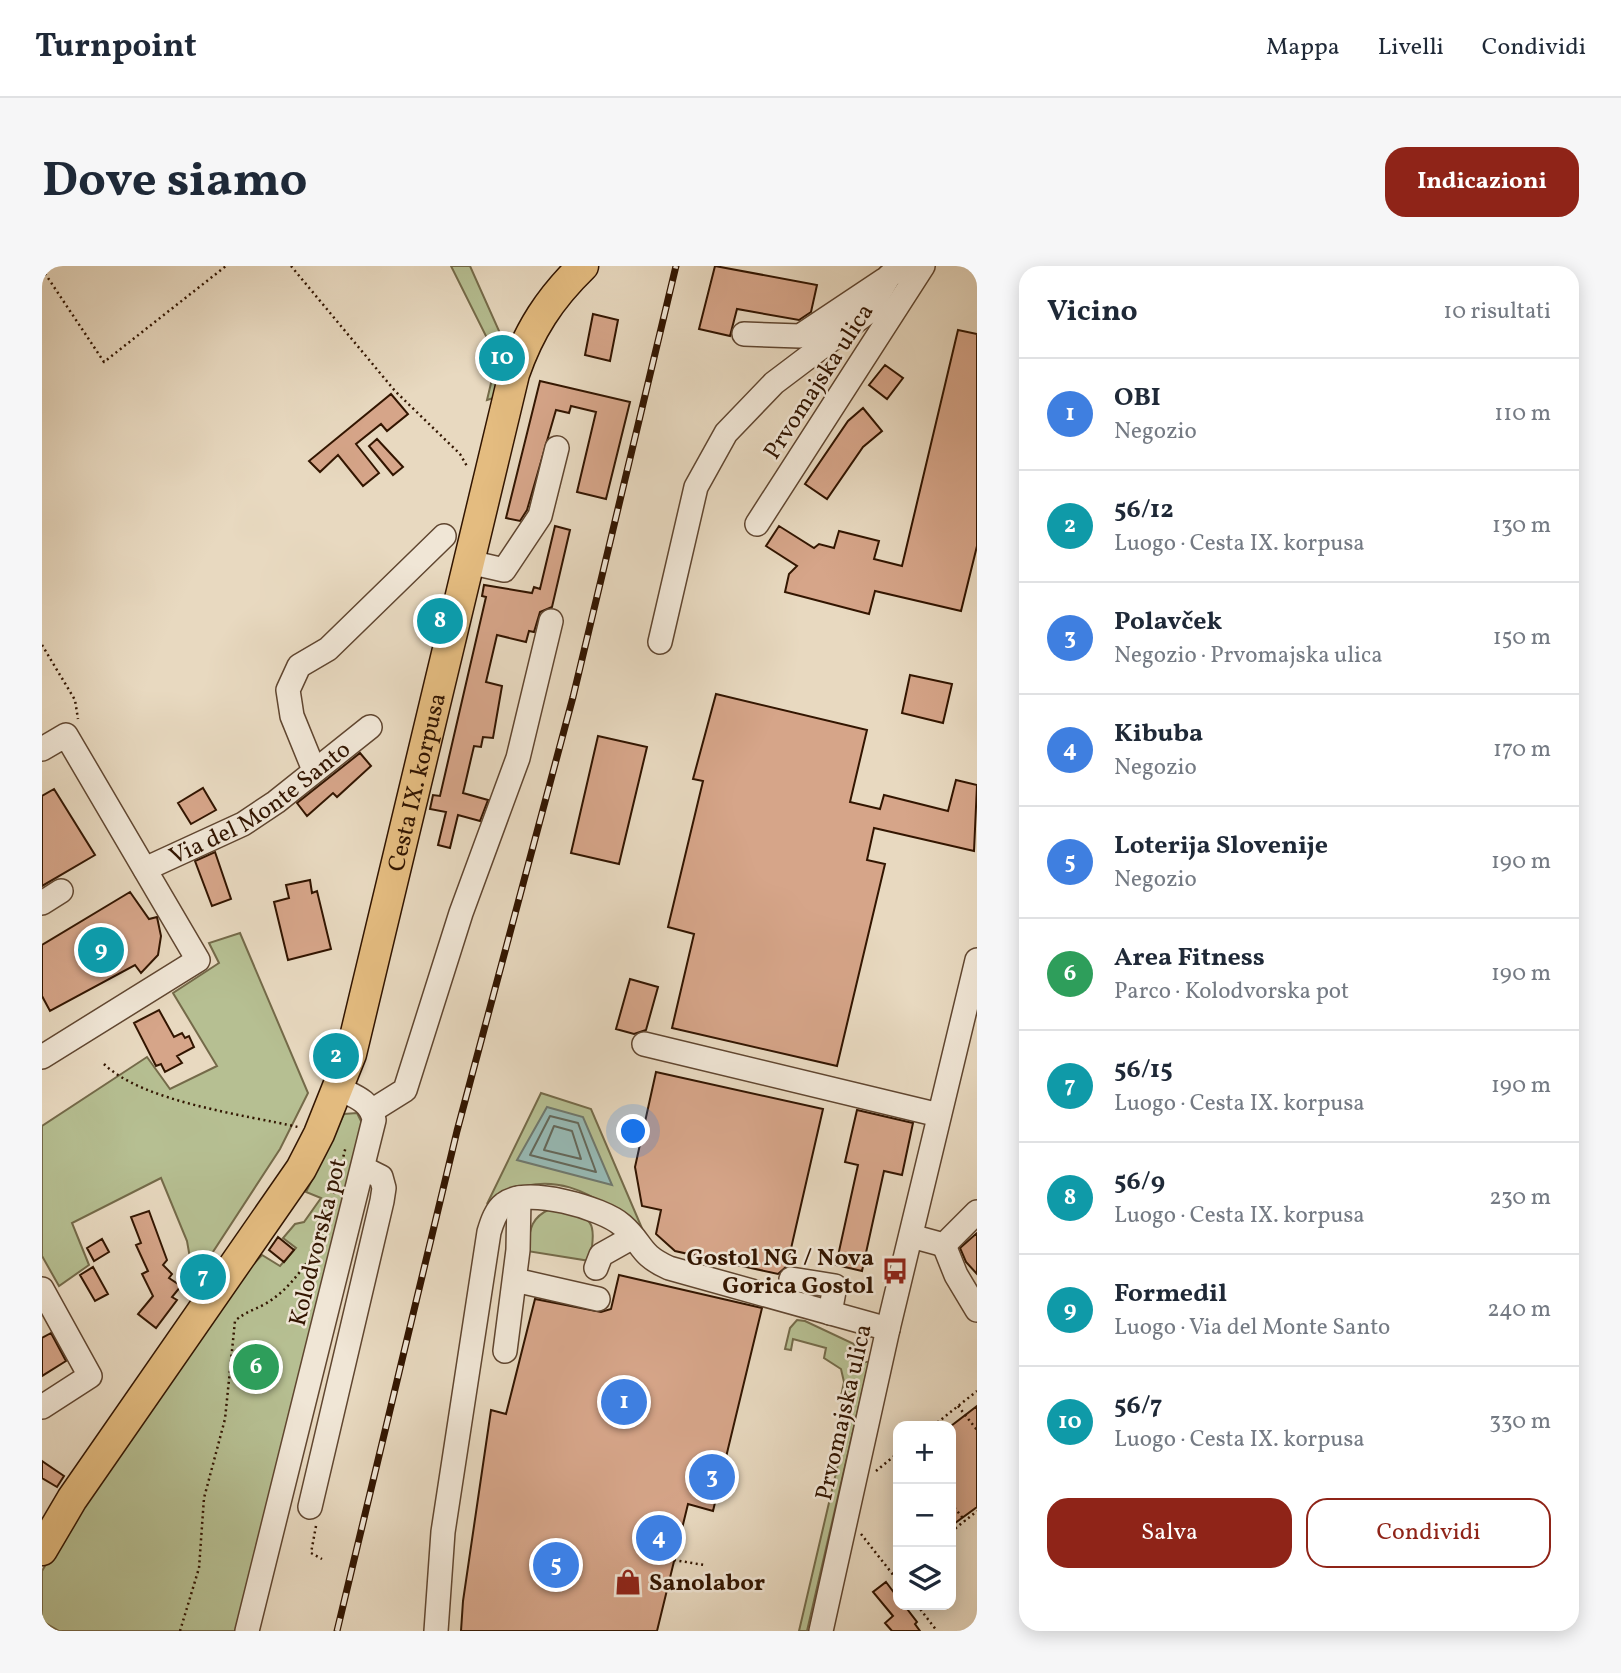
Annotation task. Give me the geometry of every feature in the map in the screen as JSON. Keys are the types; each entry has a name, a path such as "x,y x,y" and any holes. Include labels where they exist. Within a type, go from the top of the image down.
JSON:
{"main road":[{"name":"Cesta IX. korpusa","path":"42,1550 72,1499 300,1169 338,1088 351,1054 508,399 526,339 555,293 583,266"}],"street":[{"name":"Prvomajska ulica","path":"757,524 923,266"},
{"path":"744,334 800,336 897,271"},
{"path":"660,642 696,487 726,433 774,383 869,312 897,271"},
{"path":"469,562 503,570 540,516 557,448"},
{"path":"314,770 292,716 288,690 299,666 328,649 444,536"},
{"path":"338,1088 366,1102 373,1110 405,1090 461,913 518,758 551,621"},
{"name":"Via del Monte Santo","path":"145,869 243,824 276,802 370,727"},
{"path":"42,749 66,735"},
{"name":"Via del Monte Santo","path":"42,1057 198,960 66,735"},
{"name":"Prvomajska ulica","path":"821,1631 888,1329 977,960"},
{"path":"644,1044 939,1115"},
{"name":"Kolodvorska pot","path":"247,1631 363,1168 374,1120 373,1110"},
{"path":"310,1507 382,1201 384,1188 381,1177 363,1168"},
{"path":"505,1351 514,1280 519,1198"},
{"path":"436,1631 443,1532 489,1232 494,1217 505,1203 519,1198 539,1198 582,1206 622,1225 648,1258 669,1268 888,1329"},
{"path":"944,1245 977,1212"},
{"path":"911,1236 944,1245"},
{"path":"596,1268 601,1255 633,1237"},
{"path":"944,1245 956,1275 977,1310"},
{"path":"791,1279 835,1286 830,1313"},
{"path":"514,1280 598,1299"},
{"path":"42,1289 90,1376 42,1407"}],"path":[{"path":"42,269 104,362 226,266"},
{"path":"291,266 395,391 460,454 468,474"},
{"path":"42,645 75,700 79,720 66,735"},
{"path":"104,1064 118,1078 192,1104 305,1128"},
{"path":"332,1204 350,1139"},
{"path":"180,1631 199,1569 204,1498 225,1419 235,1321 248,1310 265,1304 292,1282 324,1240"},
{"path":"939,1421 977,1391"},
{"path":"958,1406 977,1430"},
{"path":"310,1507 316,1523 311,1553 321,1559"},
{"path":"956,1509 965,1521"},
{"path":"956,1528 977,1511"},
{"path":"857,1531 893,1575"},
{"path":"674,1560 704,1565"},
{"path":"920,1610 937,1631"}],"green space":[{"path":"451,266 470,266 508,351 497,397 487,400 497,358"},
{"path":"240,933 308,1093 280,1149 194,1281 187,1241 161,1178 72,1223 89,1265 59,1286 42,1256 42,1126 147,1057 170,1089 217,1066 173,993 219,963 209,943"},
{"path":"541,1093 591,1109 644,1233 607,1206 570,1187 530,1185 509,1191 487,1204"},
{"path":"357,1113 362,1123 236,1631 59,1631 42,1621 42,1571 114,1452 220,1300 262,1255 280,1266 296,1248 283,1238 295,1224 304,1222 321,1198 306,1192 344,1114"},
{"path":"550,1209 575,1215 589,1222 593,1235 590,1261 527,1251 530,1231 535,1221"},
{"path":"797,1320 805,1321 854,1344 864,1362 869,1362 807,1631 799,1631 846,1430 840,1428 846,1404 840,1401 844,1382 841,1369 824,1358 826,1348 793,1339 791,1350 785,1349 790,1328"}],"water":[{"path":"547,1107 583,1117 612,1185 517,1160"}],"building":[{"path":"715,266 817,285 811,312 799,320 737,309 730,336 699,329"},
{"path":"593,314 618,320 610,361 585,355"},
{"path":"958,330 977,334 977,546 961,611 875,591 869,614 785,592 789,574 797,566 766,546 779,526 814,548 819,544 834,548 839,531 879,541 874,559 902,566"},
{"path":"885,365 903,378 887,399 869,385"},
{"path":"540,381 630,402 606,499 577,492 596,412 571,406 569,413 556,410 527,510 520,521 506,518"},
{"path":"391,394 408,414 387,431 381,424 356,444 379,473 363,486 338,455 320,472 309,461"},
{"path":"863,408 882,431 863,447 827,499 805,484 848,421"},
{"path":"377,439 403,467 393,475 369,446"},
{"path":"555,526 570,530 552,607 540,612 534,632 529,631 526,642 497,635 486,682 502,686 493,738 483,737 481,747 474,746 463,793 488,800 480,821 458,815 450,848 438,845 446,812 430,809 433,795 440,796 486,597 482,596 484,585 532,593 534,587 540,589"},
{"path":"910,675 952,684 943,723 902,713"},
{"path":"716,694 867,730 850,802 880,809 884,795 948,811 956,780 977,785 974,851 874,828 867,860 885,864 837,1066 672,1028 694,934 668,927 703,781 693,779"},
{"path":"598,736 647,747 619,864 571,853"},
{"path":"360,753 371,766 337,797 333,793 307,816 297,803"},
{"path":"203,788 216,810 191,824 178,803"},
{"path":"54,789 95,855 42,886 42,796"},
{"path":"215,852 231,899 212,906 195,861"},
{"path":"310,880 312,893 317,891 331,949 288,960 274,902 289,898 286,885"},
{"path":"130,892 149,919 157,917 161,936 158,955 141,973 135,965 50,1011 42,996 42,945"},
{"path":"630,979 658,987 646,1030 634,1034 616,1029"},
{"path":"159,1010 174,1037 182,1033 185,1038 189,1036 194,1047 177,1056 182,1063 165,1072 161,1064 156,1066 134,1023"},
{"path":"656,1072 823,1109 787,1266 778,1274 675,1251 656,1234 661,1210 642,1206 635,1167"},
{"path":"857,1110 913,1123 902,1175 884,1171 862,1271 836,1265 858,1165 845,1162"},
{"path":"149,1211 167,1260 163,1265 172,1274 169,1278 181,1286 172,1297 177,1300 156,1328 138,1314 153,1296 142,1274 148,1271 136,1245 141,1243 131,1217"},
{"path":"977,1233 977,1274 966,1262 960,1248"},
{"path":"278,1237 294,1250 284,1262 269,1250"},
{"path":"102,1239 109,1252 94,1261 87,1248"},
{"path":"93,1267 108,1294 95,1301 80,1275"},
{"path":"619,1275 762,1308 713,1511 688,1504 657,1631 461,1631 491,1410 506,1414 535,1299 601,1312 611,1309"},
{"path":"51,1333 66,1361 42,1376 42,1338"},
{"path":"977,1406 977,1507 956,1522 956,1484 956,1422"},
{"path":"42,1461 64,1476 57,1487 42,1478"},
{"path":"886,1582 893,1591 893,1610 908,1610 920,1631 892,1631 885,1623 893,1616 873,1592"}],"railway":[{"path":"337,1631 457,1131 573,697 676,266"}],"place":[{"name":"56/7","path":"502,358"},
{"name":"56/9","path":"440,621"},
{"name":"Formedil","path":"101,950"},
{"name":"56/12","path":"336,1056"},
{"name":"Gostol NG / Nova Gorica Gostol","path":"895,1271"},
{"name":"56/15","path":"203,1277"},
{"name":"Area Fitness","path":"256,1367"},
{"name":"OBI","path":"624,1402"},
{"name":"Polavček","path":"712,1477"},
{"name":"Kibuba","path":"659,1538"},
{"name":"Loterija Slovenije","path":"556,1565"},
{"name":"Sanolabor","path":"628,1582"}]}
